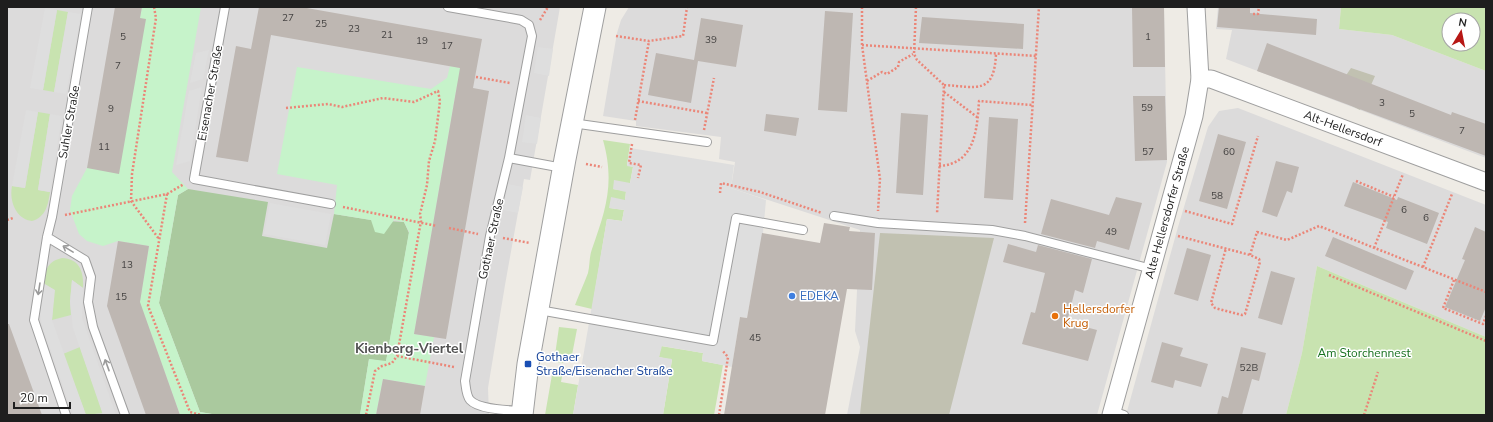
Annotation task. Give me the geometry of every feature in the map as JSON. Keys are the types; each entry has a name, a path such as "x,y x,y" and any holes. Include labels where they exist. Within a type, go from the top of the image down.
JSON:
{"street":[{"name":"Gothaer Straße","path":"522,413 538,310 563,168 595,7"},
{"name":"Alte Hellersdorfer Straße","path":"1116,414 1152,269 1194,116 1200,79 1196,7"},
{"name":"Alt-Hellersdorf","path":"1200,79 1211,79 1486,182"}],"lane":[{"name":"Suhler Straße","path":"66,415 34,320 47,236 52,217 88,7"},
{"name":"Eisenacher Straße","path":"194,179 225,7"},
{"name":"Gothaer Straße","path":"448,7 521,20 529,25 532,36 509,158 490,236 465,381 470,400 478,405 522,413"},
{"path":"572,123 708,142"},
{"path":"509,158 563,168"},
{"path":"194,179 331,204"},
{"path":"834,216 878,223 992,230 1025,236 1152,269"},
{"path":"538,310 713,341 736,218 803,230"},
{"path":"47,236 85,260 91,277 88,302 93,327 125,415"}],"path":[{"path":"154,7 156,18 132,174 131,201 159,239"},
{"path":"616,36 649,41 683,36 687,7"},
{"path":"862,7 862,45 880,179 878,223"},
{"path":"916,7 914,54 917,60 944,85 977,87 988,83 994,73 996,54"},
{"path":"1025,236 1039,7"},
{"path":"1253,14 1258,14 1259,7"},
{"path":"634,123 649,41"},
{"path":"862,45 1036,56"},
{"path":"867,81 882,72 887,74 894,70 898,66 899,62 914,54"},
{"path":"476,77 523,85"},
{"path":"704,132 714,78"},
{"path":"937,227 944,85"},
{"path":"286,108 328,104 342,107 383,98 414,102 438,91 440,101 435,141 428,161 427,186 420,214 421,222 397,356 392,363 382,366 375,371 366,415"},
{"path":"944,92 978,117"},
{"path":"638,101 707,113"},
{"path":"939,166 951,165 968,151 974,138 979,102 1032,105"},
{"path":"1181,209 1232,224 1258,136"},
{"path":"626,141 632,142 630,163 641,165 638,178"},
{"path":"586,164 602,167"},
{"path":"1374,248 1403,174"},
{"path":"71,214 167,194 194,179"},
{"path":"1356,181 1394,197"},
{"path":"720,193 721,183 760,192 834,216"},
{"path":"167,194 148,306 190,412 201,415"},
{"path":"1423,267 1452,194"},
{"path":"331,204 437,226"},
{"path":"7,220 13,218"},
{"path":"1250,255 1256,232 1287,240 1320,226 1486,292"},
{"path":"1174,234 1226,248 1250,255 1259,259 1260,262 1245,314 1242,315 1215,308 1211,303 1226,248"},
{"path":"1329,275 1486,341"},
{"path":"1454,280 1443,308 1483,324 1486,316"},
{"path":"713,341 728,357 719,415"},
{"path":"397,356 467,369"},
{"path":"1364,415 1378,372"}],"shaded area":[{"path":"7,7 560,7 530,180 524,179 505,285 488,388 489,415 7,415"},
{"path":"629,7 1164,7 1167,162 1097,415 847,415 860,347 855,331 860,230 731,188 735,162 719,159 721,137 636,126 636,121 603,116 617,33 621,20"},
{"path":"1218,7 1341,7 1339,29 1392,35 1486,71 1486,158 1226,59 1232,30 1216,29"},
{"path":"45,8 57,10 43,90 30,88"},
{"path":"68,12 81,14 66,94 54,92"},
{"path":"538,47 553,49 549,76 534,73"},
{"path":"209,50 203,79 190,83 196,53"},
{"path":"1351,68 1375,76 1360,110 1332,96"},
{"path":"202,87 190,161 176,165 189,91"},
{"path":"1238,108 1486,205 1486,337 1317,266 1302,353 1286,415 1126,415 1178,227 1208,127 1219,111"},
{"path":"26,110 38,112 25,188 12,186"},
{"path":"50,114 62,116 50,192 38,190"},
{"path":"526,115 541,118 537,144 522,142"},
{"path":"630,148 734,165 731,188 766,200 763,233 747,318 740,317 732,367 702,361 703,353 662,346 659,357 672,359 663,415 573,415 607,219 622,221 624,210 609,208 611,197 625,200 626,192 613,189 614,180 630,183 633,167 627,166"},
{"path":"508,184 523,187 518,213 503,210"},
{"path":"270,203 331,214 325,245 264,234"},
{"path":"880,233 994,238 949,415 860,414"},
{"path":"72,280 83,288 82,318 116,415 103,415 73,328 70,302"},
{"path":"43,283 55,290 52,320 86,415 73,415 42,325 40,313"}],"green space":[{"path":"142,7 201,7 172,172 188,189 178,195 159,303 200,412 218,415 180,415 145,317 138,313 149,246 118,241 103,246 87,241 79,234 70,210 72,196 87,168 140,18"},
{"path":"1341,7 1486,7 1486,71 1392,35 1339,29"},
{"path":"57,10 68,12 54,92 43,90"},
{"path":"450,66 465,69 457,85 414,334 434,337 425,386 383,379 376,415 360,415 369,359 386,361 409,232 404,222 394,220 384,234 375,232 371,220 334,214 337,185 277,174 297,67 431,89 447,78"},
{"path":"38,112 50,114 38,190 50,192 46,210 40,217 32,221 26,220 18,213 13,203 11,192 12,186 25,188"},
{"path":"603,140 630,144 627,165 633,167 630,183 613,189 626,191 625,200 610,208 624,210 622,221 607,219 592,309 575,305 588,273 591,252 605,208 608,170 607,155"},
{"path":"188,189 268,202 262,236 327,248 334,214 371,220 404,222 409,233 386,362 369,359 360,415 218,415 200,412 159,303 178,195"},
{"path":"62,258 73,261 80,267 83,277 83,288 72,280 70,302 71,315 52,320 54,290 43,283 45,274 50,264 57,259"},
{"name":"Am Storchennest","path":"1317,266 1486,337 1486,415 1286,415 1302,353"},
{"path":"559,327 577,329 572,355 565,354 563,363 554,362"},
{"path":"661,346 703,353 702,361 723,365 714,415 663,415 672,360 659,357"},
{"path":"80,347 103,413 86,415 63,354"},
{"path":"553,369 563,371 561,382 578,385 573,415 545,415"}],"building":[{"path":"115,7 142,7 140,18 146,19 119,174 87,168"},
{"path":"259,7 301,7 482,39 473,88 489,91 446,339 414,334 460,68 271,35 248,162 216,157 236,46 251,49"},
{"path":"1132,7 1164,7 1165,67 1133,67"},
{"path":"1219,7 1250,7 1250,13 1317,19 1316,35 1217,27"},
{"path":"825,11 853,13 847,112 818,110"},
{"path":"922,17 1024,24 1023,49 919,43"},
{"path":"701,18 743,25 736,67 698,61 691,103 648,95 656,53 694,60"},
{"path":"1267,43 1451,115 1452,112 1486,124 1486,156 1257,71"},
{"path":"1133,96 1165,96 1167,160 1135,161"},
{"path":"901,113 928,115 923,195 896,193"},
{"path":"766,114 799,118 796,136 764,131"},
{"path":"989,117 1018,119 1013,200 984,198"},
{"path":"1218,134 1246,142 1227,209 1199,201"},
{"path":"1276,161 1299,167 1292,193 1287,191 1277,217 1262,212"},
{"path":"1353,182 1397,200 1398,197 1439,213 1427,244 1386,228 1388,222 1344,206"},
{"path":"1116,197 1142,203 1129,250 1097,241 1095,248 1041,234 1051,199 1109,215"},
{"path":"824,223 850,227 849,231 875,233 872,290 847,289 825,415 724,415 740,317 747,318 762,233 820,243"},
{"path":"1475,227 1486,232 1486,307 1480,321 1445,307 1465,260 1462,259"},
{"path":"1333,237 1414,271 1406,290 1325,256"},
{"path":"118,241 149,246 140,302 180,415 146,415 107,306"},
{"path":"1008,244 1036,252 1038,245 1092,259 1083,293 1075,290 1067,322 1097,330 1088,361 1022,344 1031,312 1035,313 1045,273 1003,262"},
{"path":"1187,248 1211,255 1198,301 1174,294"},
{"path":"1271,271 1295,278 1282,325 1258,318"},
{"path":"7,324 9,324 42,415 7,415"},
{"path":"1162,342 1183,348 1180,356 1208,364 1201,387 1175,380 1173,388 1151,382"},
{"path":"1241,347 1266,353 1259,381 1252,379 1242,415 1217,415 1222,396 1228,398"},
{"path":"383,379 425,386 420,415 376,415"}],"place":[{"name":"EDEKA","path":"792,296"},
{"name":"Hellersdorfer Krug","path":"1055,316"},
{"name":"Gothaer Straße/Eisenacher Straße","path":"528,364"}],"district":[{"name":"Kienberg-Viertel","path":"409,348"}]}
